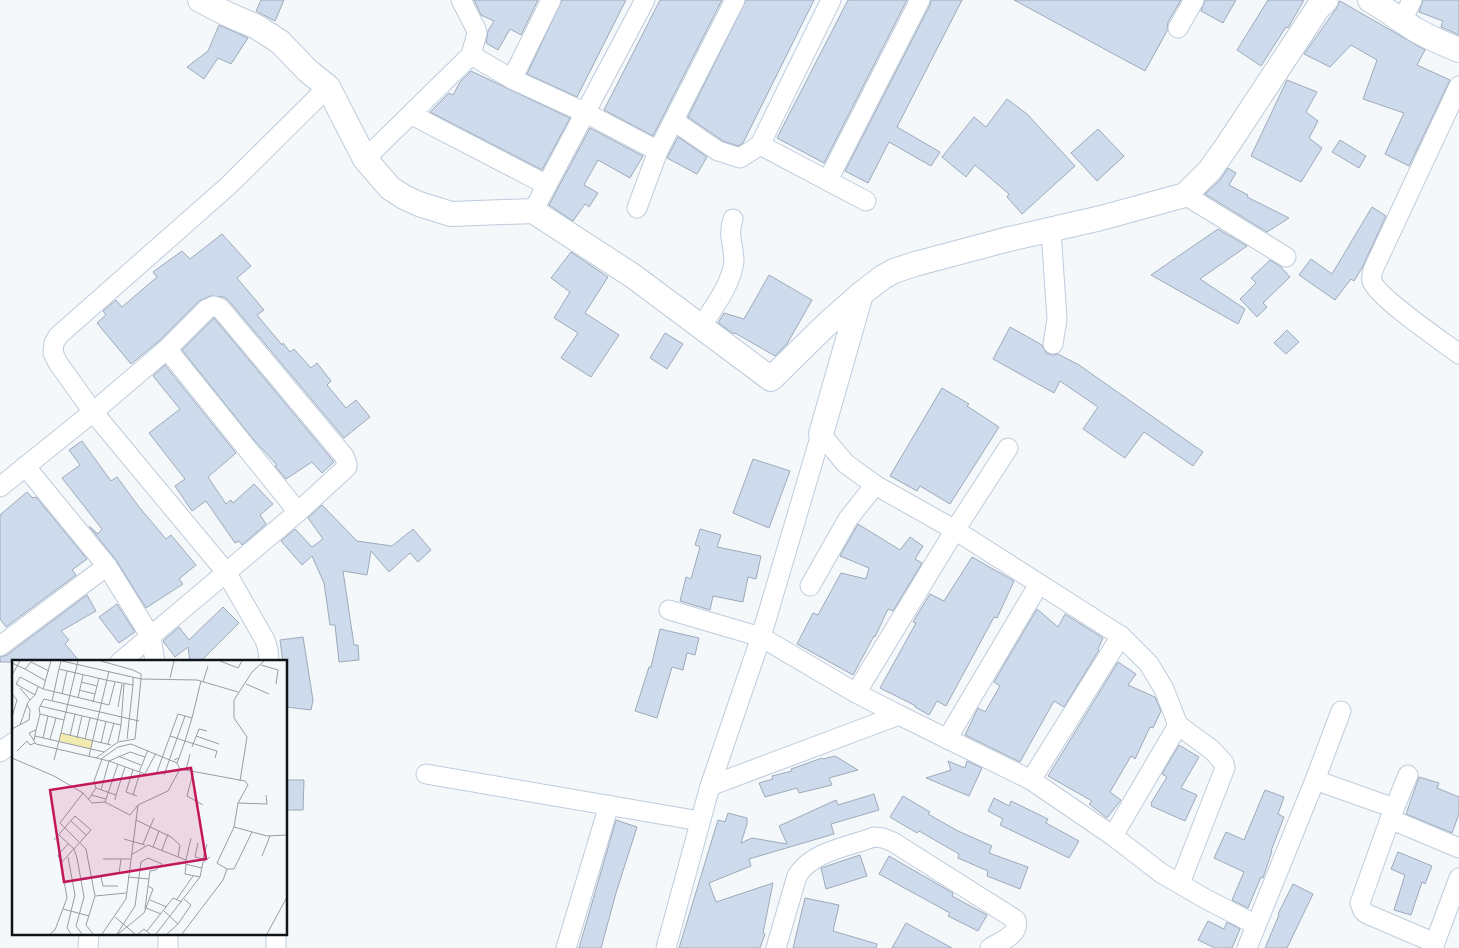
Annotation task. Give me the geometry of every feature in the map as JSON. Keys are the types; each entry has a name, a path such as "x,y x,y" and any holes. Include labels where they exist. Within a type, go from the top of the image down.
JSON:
{"street":[{"path":"200,0 257,27 280,42 328,87 365,159 390,188 419,204 451,214 533,212 633,276 771,379 860,294 894,271 1185,195 1214,164 1318,8 1326,0"},
{"path":"365,159 412,115 471,55 477,33 461,0"},
{"path":"512,79 551,0"},
{"path":"533,212 645,0"},
{"path":"637,208 658,151 735,0"},
{"path":"674,121 718,151 740,158 760,145 831,0"},
{"path":"828,180 920,0"},
{"path":"1178,28 1194,0"},
{"path":"1370,0 1386,9 1407,11 1440,43 1459,50"},
{"path":"471,55 512,79 586,113 658,151"},
{"path":"1459,86 1380,255 1372,277 1373,283 1386,297 1415,322 1459,354"},
{"path":"269,660 265,640 226,572 93,412 58,363 53,353 54,343 58,336 228,186 328,87"},
{"path":"412,115 548,185"},
{"path":"760,145 866,201"},
{"path":"1185,195 1286,257"},
{"path":"701,327 727,285 732,273 734,247 730,230 733,219"},
{"path":"1051,230 1057,319 1053,344"},
{"path":"666,948 710,786 762,637 860,294"},
{"path":"0,487 93,412 167,348 207,309 214,306 220,308 344,456 347,467 298,512 122,660"},
{"path":"167,348 298,512"},
{"path":"821,434 845,463 874,485 955,530 1039,584 1079,607 1121,636 1149,664 1164,689 1178,725 1212,750 1224,763 1224,768 1180,883"},
{"path":"856,693 955,530 1008,448"},
{"path":"25,466 106,566 151,637 156,660"},
{"path":"810,586 848,519 874,485"},
{"path":"0,646 106,566"},
{"path":"947,739 1039,584"},
{"path":"669,610 762,637 856,693 1031,780 1113,836 1161,873 1256,925"},
{"path":"1031,780 1121,636"},
{"path":"1247,948 1341,711"},
{"path":"710,786 899,714"},
{"path":"1113,836 1178,725"},
{"path":"0,752 12,743"},
{"path":"426,774 700,821"},
{"path":"1408,775 1360,899 1361,908 1366,914 1434,945 1459,878"},
{"path":"1315,780 1392,813 1459,848"},
{"path":"566,948 609,805"},
{"path":"776,948 797,876 802,868 820,855 874,837 884,838 893,842 1016,920 1016,927 1012,934 990,948"}],"building":[{"path":"261,0 284,0 275,21 256,11"},
{"path":"474,0 538,0 521,35 510,29 498,50 486,43 488,31 494,21 481,15"},
{"path":"562,0 626,0 577,97 527,74"},
{"path":"660,0 722,0 653,136 604,110"},
{"path":"746,0 814,0 743,143 738,146 723,141 688,117"},
{"path":"848,0 907,0 824,163 777,138"},
{"path":"931,0 962,0 897,127 940,152 931,166 889,142 868,183 845,171"},
{"path":"1014,0 1181,0 1168,22 1167,31 1145,71"},
{"path":"1205,0 1236,0 1223,23 1201,11"},
{"path":"1268,0 1304,0 1288,28 1286,27 1261,66 1237,50"},
{"path":"1423,0 1459,0 1459,35 1441,27 1443,21 1419,12"},
{"path":"1340,1 1425,50 1417,65 1450,80 1409,166 1385,154 1404,113 1363,99 1377,60 1351,45 1330,67 1304,54"},
{"path":"219,25 248,38 231,64 218,58 204,79 187,67 208,51"},
{"path":"471,71 570,118 542,170 430,112 449,93 453,95 460,82"},
{"path":"1287,80 1317,92 1306,112 1318,121 1309,138 1322,148 1301,182 1251,156"},
{"path":"1007,99 1027,114 1075,166 1022,214 1007,197 1009,194 975,165 966,177 942,157 974,117 986,127"},
{"path":"590,128 643,156 630,178 598,160 584,185 598,193 589,207 585,204 573,221 549,205"},
{"path":"1098,129 1124,156 1097,181 1071,153"},
{"path":"678,137 707,157 697,174 667,158"},
{"path":"1340,140 1366,156 1359,168 1332,152"},
{"path":"1228,168 1236,173 1229,185 1248,195 1247,197 1289,218 1267,232 1205,194 1220,180"},
{"path":"1372,207 1386,216 1362,268 1354,281 1351,279 1335,300 1299,275 1311,259 1332,274"},
{"path":"1218,229 1247,246 1200,279 1245,309 1238,324 1151,275"},
{"path":"222,234 251,266 237,278 264,310 257,315 290,352 294,349 311,368 317,363 331,381 327,385 346,408 356,400 370,417 344,438 224,297 210,296 199,301 159,341 131,364 97,323 106,315 103,311 116,300 122,307 157,277 153,272 182,251 190,259"},
{"path":"571,252 608,277 585,313 619,335 591,377 561,358 578,333 554,318 570,292 551,278"},
{"path":"1270,260 1281,267 1290,277 1263,303 1267,307 1257,317 1240,299 1256,283 1251,278"},
{"path":"769,275 812,300 787,344 775,356 734,334 718,323 724,313 744,319"},
{"path":"214,318 334,462 322,473 312,462 286,479 275,466 277,465 253,439 182,350"},
{"path":"1010,327 1042,345 1046,353 1058,354 1079,365 1203,452 1193,466 1144,432 1125,458 1083,429 1098,407 1060,381 1054,393 993,359"},
{"path":"1287,330 1299,342 1286,354 1274,343"},
{"path":"665,333 683,344 667,369 650,358"},
{"path":"165,365 236,453 208,477 226,504 231,500 233,503 254,484 273,504 260,515 266,524 242,545 239,541 235,543 206,501 192,511 175,486 185,479 149,433 180,409 153,376"},
{"path":"942,388 969,404 967,406 999,427 950,504 920,486 917,491 890,476"},
{"path":"82,441 111,481 117,477 166,539 171,535 196,565 179,579 183,584 146,608 116,560 89,526 98,534 102,529 62,478 80,465 69,450"},
{"path":"753,459 790,471 769,528 733,513"},
{"path":"27,492 33,498 36,497 87,559 72,570 76,575 6,627 0,619 0,515"},
{"path":"322,505 357,541 392,546 413,529 431,550 418,562 410,553 389,572 371,551 367,575 343,571 354,645 358,645 359,660 339,662 335,625 330,625 324,583 312,556 302,565 281,541 295,529 312,547 323,539 308,518"},
{"path":"858,524 900,550 910,537 923,546 915,559 922,563 893,611 888,609 875,637 853,675 797,644 813,613 818,615 841,573 866,579 869,568 840,556"},
{"path":"700,529 721,535 717,547 761,556 756,579 748,577 743,602 713,596 710,610 680,601 686,577 691,579 700,547 695,545"},
{"path":"972,557 1014,581 997,618 994,617 946,706 937,701 929,715 916,706 880,688 916,623 913,622 930,594 944,601"},
{"path":"87,595 96,611 61,631 69,640 65,644 78,660 12,660 12,662 0,662 0,657 7,655"},
{"path":"117,604 135,632 119,643 99,617"},
{"path":"223,607 239,623 202,660 190,660 188,647 175,657 163,641 179,627 189,640"},
{"path":"1037,609 1058,627 1065,614 1103,638 1099,650 1064,707 1054,701 1020,762 965,735 978,708 985,712 1000,686 994,682"},
{"path":"660,629 699,638 695,655 687,653 683,670 672,667 657,718 635,711 649,667 651,667"},
{"path":"303,637 313,700 311,710 288,707 288,660 283,660 280,640"},
{"path":"1118,662 1136,674 1128,685 1155,697 1161,711 1153,728 1150,727 1135,759 1131,756 1110,792 1121,800 1107,818 1089,804 1092,801 1048,776"},
{"path":"1179,745 1199,757 1181,788 1197,795 1185,821 1151,806 1167,777 1162,774"},
{"path":"835,756 858,770 829,778 832,785 799,793 797,788 765,797 759,783 773,779 772,776 792,771 791,769 822,758"},
{"path":"948,761 965,768 967,761 982,768 969,796 926,778 951,770"},
{"path":"1419,777 1439,783 1437,788 1459,797 1459,814 1452,833 1406,814"},
{"path":"288,780 304,780 303,810 288,810"},
{"path":"1265,790 1284,797 1278,814 1284,817 1263,878 1261,877 1248,908 1232,900 1244,872 1214,858 1226,832 1244,840"},
{"path":"874,794 879,810 831,824 834,834 749,859 751,866 709,883 716,902 773,883 763,933 765,934 760,948 679,948 718,820 725,822 728,813 747,818 741,843 752,838 787,844 779,826 836,800 838,805"},
{"path":"903,796 930,812 928,814 958,831 992,846 989,853 1028,867 1020,889 987,876 988,871 958,858 959,854 890,817"},
{"path":"994,798 1009,806 1011,801 1048,819 1046,823 1079,841 1069,858 1000,825 1003,819 988,811"},
{"path":"616,820 637,827 601,948 579,948"},
{"path":"1398,852 1432,866 1425,884 1422,882 1411,915 1394,910 1405,875 1391,869"},
{"path":"860,855 867,876 826,889 821,868"},
{"path":"889,856 953,893 952,896 987,915 978,931 948,916 950,913 879,874"},
{"path":"1293,884 1313,894 1287,948 1265,948 1278,914"},
{"path":"805,898 839,905 833,931 877,944 876,948 793,948"},
{"path":"1208,921 1224,929 1227,922 1240,929 1232,948 1215,948 1198,940"},
{"path":"906,923 952,948 892,948"}]}
